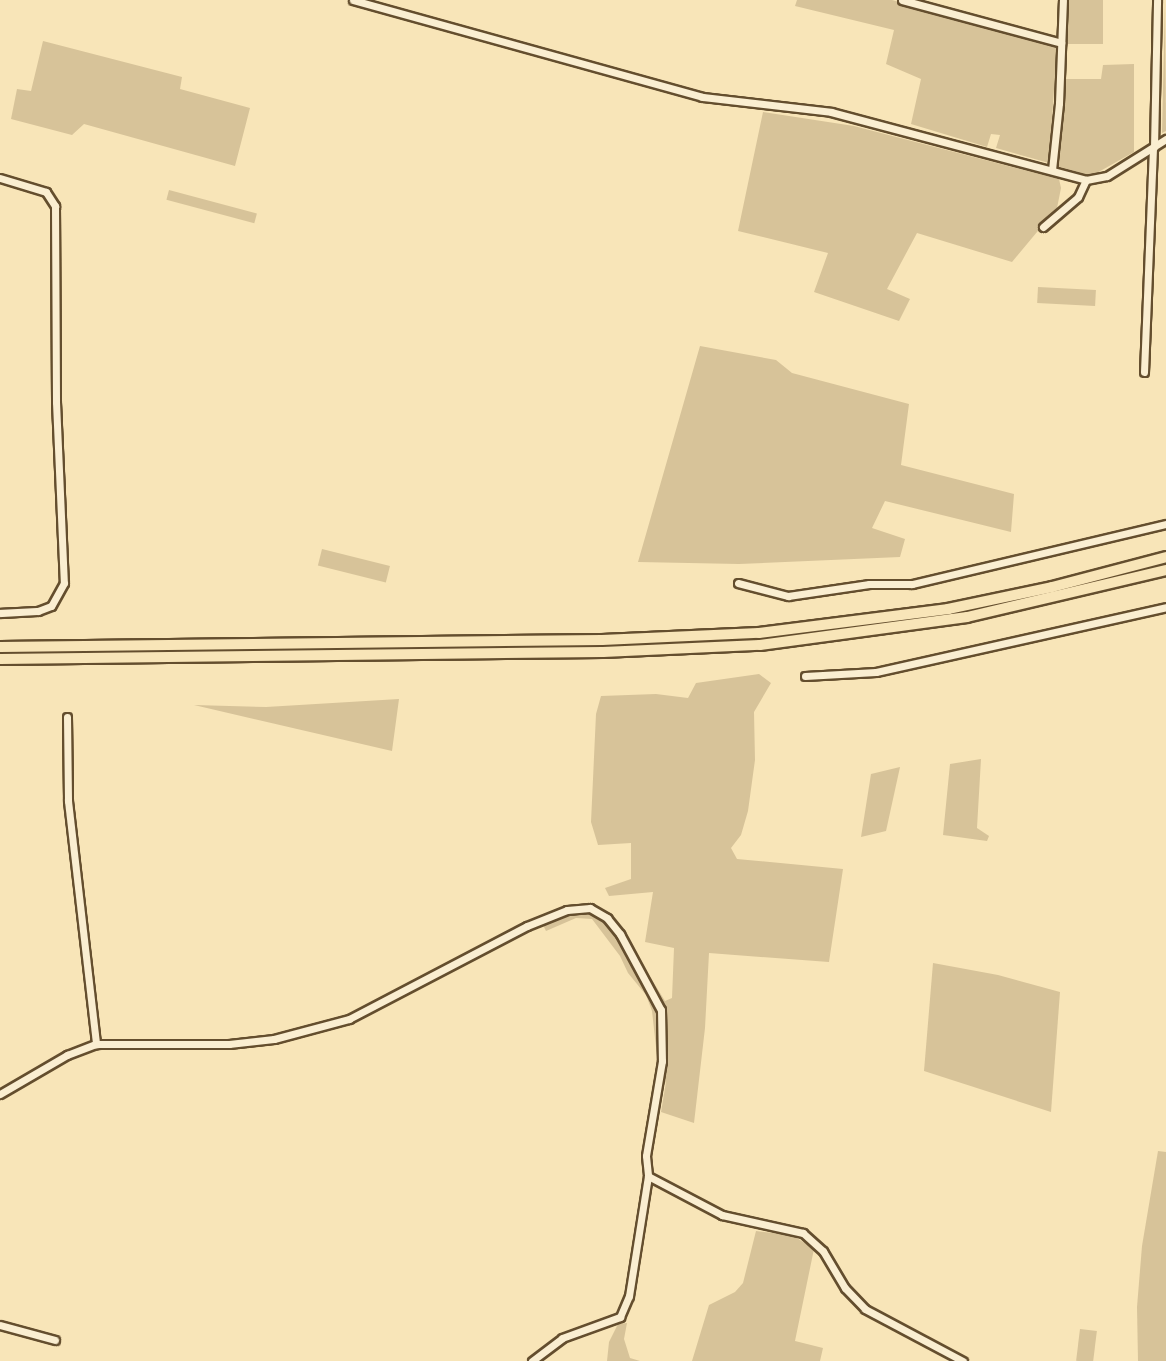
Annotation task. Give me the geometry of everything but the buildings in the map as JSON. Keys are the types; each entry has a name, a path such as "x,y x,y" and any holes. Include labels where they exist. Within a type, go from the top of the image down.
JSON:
{"highway":[{"path":"0,647 602,640 759,633 957,607 1065,584 1166,557"},
{"path":"0,659 603,652 760,645 956,619 1067,596 1166,570"}],"street":[{"path":"353,0 702,97 831,112 1086,180 1107,176 1166,139"},
{"path":"902,0 1061,43"},
{"path":"1052,170 1063,0"},
{"path":"1144,372 1157,0"},
{"path":"0,178 46,192 55,206 56,402 64,583 51,606 38,611 0,613"},
{"path":"1043,227 1078,197 1086,180"},
{"path":"738,583 788,596 856,585 912,584 1166,524"},
{"path":"805,676 876,672 1166,607"},
{"path":"67,717 68,801 96,1044"},
{"path":"0,1094 67,1055 96,1044 229,1044 300,1033 366,1012 536,922 575,908 590,908 607,918 620,934 661,1010 662,1061 646,1156 648,1176 629,1296 620,1317 562,1338 532,1361"},
{"path":"648,1176 722,1215 803,1233 823,1251 845,1288 865,1309 963,1361"},
{"path":"0,1325 55,1340"}],"shaded area":[{"path":"797,0 892,0 1057,45 1049,163 996,148 1000,135 991,134 987,147 911,124 921,79 886,64 894,30 795,6"},
{"path":"1068,0 1103,0 1103,44 1068,44"},
{"path":"1165,0 1166,131 1162,133"},
{"path":"43,41 182,77 180,89 250,108 235,166 84,124 72,135 11,119 17,89 31,91"},
{"path":"1134,64 1134,152 1095,174 1088,175 1057,166 1064,79 1101,79 1103,65"},
{"path":"763,112 854,126 1059,179 1061,188 1057,208 1012,262 917,233 887,289 910,299 899,321 814,292 828,253 738,231"},
{"path":"169,190 257,214 254,223 166,200"},
{"path":"1038,287 1096,290 1095,306 1037,303"},
{"path":"700,346 776,360 792,373 909,404 901,465 1014,494 1011,532 885,501 872,528 905,539 900,557 739,564 638,562"},
{"path":"322,549 390,566 386,582 318,565"},
{"path":"759,674 771,683 754,712 755,760 748,811 741,835 731,848 737,859 843,869 829,962 709,953 705,1028 694,1123 661,1112 666,1082 653,1092 657,1056 652,1011 646,995 592,919 576,918 546,931 542,923 570,913 591,911 628,941 665,1001 672,998 674,948 645,942 653,892 609,896 605,888 631,879 631,843 598,845 591,822 596,714 601,696 656,694 688,698 696,683"},
{"path":"399,699 392,751 194,705 266,707"},
{"path":"981,759 977,828 989,836 987,841 943,835 950,764"},
{"path":"900,767 886,831 861,837 871,774"},
{"path":"933,963 998,975 1060,992 1051,1112 924,1071"},
{"path":"1158,1151 1166,1152 1166,1361 1138,1361 1137,1307 1142,1246"},
{"path":"756,1231 792,1235 814,1249 795,1341 823,1348 820,1361 692,1361 709,1305 735,1292 743,1283"},
{"path":"627,1323 624,1339 630,1358 640,1361 607,1361 609,1342 618,1324"},
{"path":"1080,1329 1097,1331 1093,1361 1076,1361"}]}
